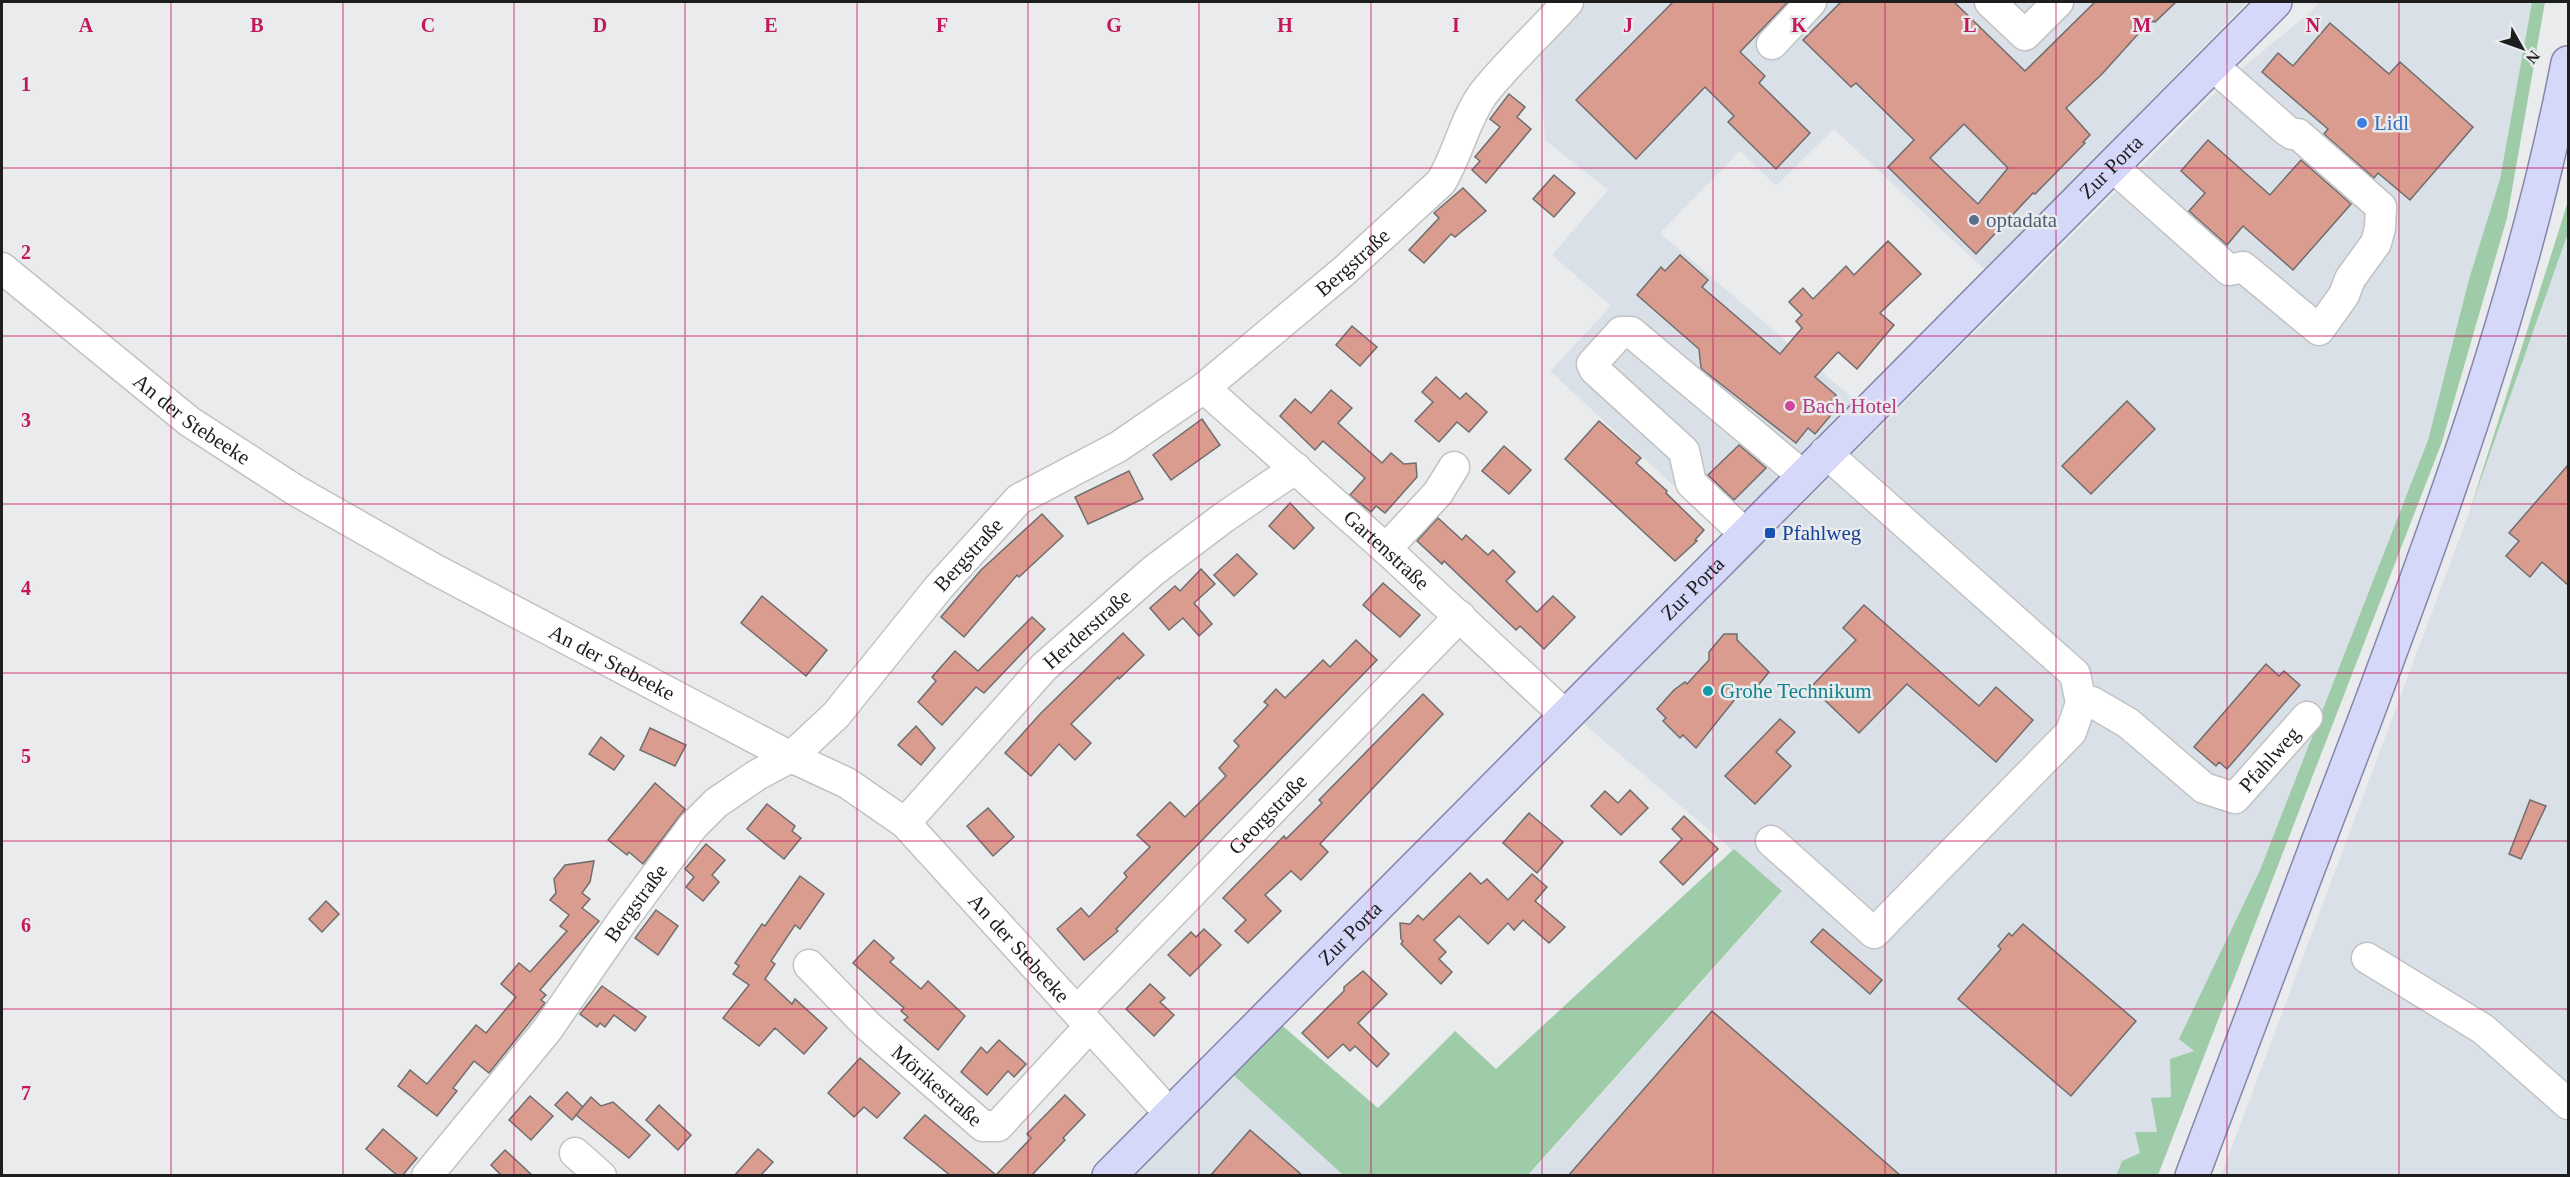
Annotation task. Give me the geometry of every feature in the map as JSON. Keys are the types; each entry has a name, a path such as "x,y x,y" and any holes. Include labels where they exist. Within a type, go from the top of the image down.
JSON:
{"main road":[{"name":"Zur Porta","path":"1109,1176 1825,452 2275,2"},
{"path":"2192,1176 2418,579 2464,448 2523,254 2558,119 2568,63"}],"street":[{"name":"Bergstraße","path":"428,1176 547,1030 623,920 693,826 716,803 757,775 792,757 836,715 939,587 1019,499 1118,447 1204,388 1344,271 1442,182 1452,164 1465,127 1483,95 1569,2"},
{"path":"1772,44 1811,2"},
{"path":"1990,2 2025,35 2058,2"},
{"path":"2112,166 2229,270 2243,267 2319,330 2344,295 2350,279 2376,243 2380,228 2381,207 2298,134 2292,134 2286,130 2212,65"},
{"name":"An der Stebeeke","path":"2,268 190,422 295,490 434,569 792,757 847,783 905,822 1170,1114"},
{"path":"1745,534 1691,483 1684,451 1595,370 1592,364 1621,332 1631,332 1802,476"},
{"name":"Gartenstraße","path":"1204,388 1460,616 1566,716"},
{"path":"1771,841 1874,933 2071,732 2081,703 2074,674 1825,452"},
{"path":"1386,549 1438,493 1454,467"},
{"name":"Herderstraße","path":"905,822 1044,666 1153,571 1222,518 1296,468"},
{"name":"Georgstraße","path":"1083,1019 1460,616"},
{"name":"Pfahlweg","path":"2081,703 2092,702 2128,723 2204,788 2235,798 2307,717"},
{"path":"2367,958 2483,1029 2568,1104"},
{"name":"Mörikestraße","path":"809,964 868,1026 983,1126 998,1126 1083,1019"},
{"path":"575,1153 602,1176"}],"shaded area":[{"path":"1555,2 2247,2 1986,271 1834,129 1776,186 1740,151 1660,233 1857,402 1727,535 1550,371 1611,306 1552,255 1608,190 1545,140 1538,21"},
{"path":"2319,2 2532,2 2500,179 2469,279 2428,439 2260,870 2180,1039 2194,1051 2171,1098 2158,1132 2140,1153 2122,1161 2116,1176 1528,1176 1782,892 1583,723 2230,78 2313,10"},
{"path":"2568,233 2568,1175 2221,1176 2469,513"},
{"path":"1229,1071 1343,1175 1129,1176"}],"green space":[{"path":"2532,2 2545,2 2507,218 2442,442 2158,1175 2116,1176 2122,1161 2140,1153 2135,1132 2157,1132 2151,1098 2171,1097 2170,1059 2194,1051 2179,1039 2260,870 2428,440 2469,279 2500,179"},
{"path":"2568,201 2568,233 2469,513 2559,230"},
{"path":"1734,849 1782,891 1528,1175 1343,1175 1229,1071 1278,1022 1378,1108 1455,1031 1496,1069"}],"building":[{"path":"1673,2 1788,2 1740,52 1765,76 1759,83 1810,133 1776,169 1728,122 1734,116 1705,87 1636,159 1576,100"},
{"path":"1841,2 1954,2 2025,71 2095,2 2176,2 2155,22 2153,21 2139,33 2102,74 2066,108 2090,135 2083,142 2085,143 2035,194 2033,193 1976,254 1888,167 1914,140 1856,83 1851,87 1803,40","holes":["1964,124 2008,168 1978,204 1930,158"]},
{"path":"2330,23 2389,74 2400,62 2473,127 2410,200 2378,173 2374,178 2324,134 2328,129 2262,72 2278,53 2293,66"},
{"path":"1509,94 1525,107 1517,117 1531,129 1486,183 1472,170 1480,161 1475,157 1500,127 1490,119"},
{"path":"2208,140 2270,195 2301,160 2351,204 2293,270 2243,226 2227,245 2189,211 2205,193 2181,171"},
{"path":"1554,175 1575,193 1554,217 1533,199"},
{"path":"1463,188 1486,211 1455,237 1451,234 1424,263 1409,250 1439,218 1434,213"},
{"path":"1888,241 1921,274 1880,313 1894,325 1857,369 1838,352 1815,377 1836,395 1824,410 1831,415 1815,434 1808,428 1796,443 1703,370 1699,349 1637,295 1661,267 1665,271 1680,255 1708,280 1702,287 1780,354 1802,328 1796,321 1802,315 1789,302 1803,288 1813,299 1846,266 1854,275"},
{"path":"1352,326 1377,347 1360,366 1336,345"},
{"path":"1436,377 1460,399 1466,393 1487,412 1469,432 1457,422 1439,442 1415,421 1433,402 1422,392"},
{"path":"1331,390 1352,408 1338,423 1382,463 1391,453 1404,464 1416,463 1417,477 1385,513 1376,506 1371,512 1350,495 1365,478 1323,441 1315,450 1280,416 1295,399 1311,413"},
{"path":"2127,401 2155,429 2091,494 2062,466"},
{"path":"1202,419 1220,445 1171,480 1153,455"},
{"path":"1599,421 1641,458 1636,463 1667,491 1666,493 1704,530 1695,540 1697,541 1675,561 1565,459"},
{"path":"1739,445 1766,468 1734,500 1708,475"},
{"path":"1504,446 1531,470 1509,494 1482,471"},
{"path":"2568,465 2568,585 2542,562 2530,577 2506,556 2519,541 2509,533"},
{"path":"1129,471 1143,499 1088,524 1075,497"},
{"path":"1290,503 1314,528 1294,549 1269,526"},
{"path":"1042,514 1063,536 1019,577 1017,575 964,637 941,617 981,570"},
{"path":"1438,518 1462,540 1466,535 1488,555 1493,550 1515,572 1506,581 1537,612 1553,596 1575,617 1544,649 1520,626 1516,630 1444,561 1442,564 1417,541"},
{"path":"1237,554 1257,574 1234,596 1214,575"},
{"path":"1201,569 1215,584 1194,603 1212,624 1199,636 1183,618 1169,630 1150,608 1175,586 1180,591"},
{"path":"1383,583 1420,615 1400,637 1363,605"},
{"path":"762,596 827,650 806,676 741,623"},
{"path":"1864,605 1979,706 1996,687 2033,720 1996,762 1907,684 1859,733 1811,687 1856,640 1843,628"},
{"path":"1032,617 1045,629 984,693 976,687 942,725 918,702 936,681 932,677 955,651 978,671"},
{"path":"1123,633 1144,655 1119,679 1118,677 1071,724 1091,743 1075,760 1059,744 1031,776 1005,753 1041,713"},
{"name":"Grohe Technikum","path":"1724,634 1737,634 1737,640 1769,672 1752,693 1740,693 1696,748 1683,735 1680,738 1663,721 1666,718 1657,709 1674,690 1685,682 1687,684 1709,660 1709,652"},
{"path":"1356,640 1377,660 1116,929 1118,931 1084,960 1057,929 1081,908 1089,917 1127,877 1124,873 1150,847 1137,835 1170,802 1185,817 1226,776 1219,768 1239,746 1234,741 1268,705 1264,702 1276,689 1285,698 1323,660 1330,667"},
{"path":"2266,664 2279,676 2284,671 2300,685 2227,769 2219,762 2216,766 2194,747"},
{"path":"1423,694 1443,714 1320,844 1328,852 1301,880 1291,871 1265,895 1281,911 1248,943 1235,931 1246,920 1223,898 1284,836 1286,839 1322,803 1319,800"},
{"path":"1780,719 1795,732 1776,752 1791,766 1755,804 1725,776"},
{"path":"916,726 935,748 921,765 898,745"},
{"path":"650,728 686,745 675,766 640,750"},
{"path":"601,737 624,756 614,770 589,754"},
{"path":"655,783 685,809 643,864 629,852 627,855 608,840"},
{"path":"1630,790 1648,808 1621,835 1591,806 1605,791 1618,803"},
{"path":"2530,800 2546,806 2521,859 2509,854"},
{"path":"767,804 795,826 792,831 801,838 784,859 747,829"},
{"path":"988,808 1014,837 993,856 967,826"},
{"path":"1529,813 1563,842 1537,873 1503,843"},
{"path":"1684,816 1718,849 1683,885 1660,862 1682,839 1672,829"},
{"path":"706,844 725,860 712,875 719,882 703,901 686,887 694,877 685,869"},
{"path":"594,861 590,882 582,893 590,899 582,908 599,921 540,990 546,995 541,1000 545,1003 489,1073 474,1061 453,1088 457,1091 437,1116 398,1086 410,1070 427,1084 476,1025 486,1033 516,997 501,984 519,963 530,972 567,931 560,926 569,915 550,900 556,893 554,879 565,865"},
{"path":"1470,873 1481,884 1487,879 1508,900 1532,874 1547,887 1535,901 1565,927 1549,943 1523,920 1514,930 1508,923 1488,944 1459,916 1434,940 1446,952 1439,959 1452,972 1441,984 1401,944 1403,941 1400,923 1410,924 1418,915 1423,920"},
{"path":"800,876 824,894 800,929 795,925 771,961 775,964 765,979 792,1004 795,999 827,1028 804,1054 775,1028 759,1046 723,1018 749,985 733,974 739,966 735,963 762,924 765,926"},
{"path":"326,901 339,914 322,932 309,919"},
{"path":"656,910 678,926 658,955 635,938"},
{"path":"2023,924 2136,1021 2071,1096 1958,999 2001,949 1998,946 2009,933 2012,936"},
{"path":"1204,929 1221,945 1190,976 1168,955 1191,932 1196,937"},
{"path":"1823,929 1882,980 1870,994 1811,942"},
{"path":"874,940 894,958 890,962 921,989 928,981 965,1016 938,1050 904,1020 908,1017 901,1011 904,1008 853,963"},
{"path":"1363,971 1387,994 1358,1023 1389,1054 1377,1067 1355,1046 1350,1051 1343,1044 1328,1058 1302,1033 1344,991 1344,987"},
{"path":"1150,984 1165,998 1160,1002 1174,1015 1154,1036 1126,1009"},
{"path":"602,986 646,1017 635,1031 614,1015 605,1027 600,1023 597,1027 580,1014"},
{"path":"1712,1011 1901,1176 1568,1176"},
{"path":"999,1040 1026,1064 1014,1077 1008,1071 987,1095 961,1072 981,1047 987,1053"},
{"path":"860,1058 900,1093 877,1118 864,1107 854,1117 828,1093"},
{"path":"567,1092 583,1107 572,1120 555,1105"},
{"path":"1065,1095 1085,1115 1031,1176 951,1176 904,1138 925,1115 996,1175 1031,1138 1027,1134"},
{"path":"530,1096 553,1116 531,1140 509,1120"},
{"path":"591,1097 601,1106 613,1102 650,1135 629,1158 576,1115"},
{"path":"659,1105 691,1135 678,1150 646,1120"},
{"path":"383,1129 417,1158 402,1176 398,1176 366,1149"},
{"path":"1250,1130 1303,1176 1210,1176"},
{"path":"758,1149 773,1162 760,1176 734,1176"},
{"path":"505,1150 533,1176 502,1176 491,1165"}],"place":[{"name":"Lidl","path":"2362,123"},
{"name":"optadata","path":"1974,220"},
{"name":"Bach Hotel","path":"1790,406"},
{"name":"Pfahlweg","path":"1770,533"},
{"name":"Grohe Technikum","path":"1708,691"}]}
